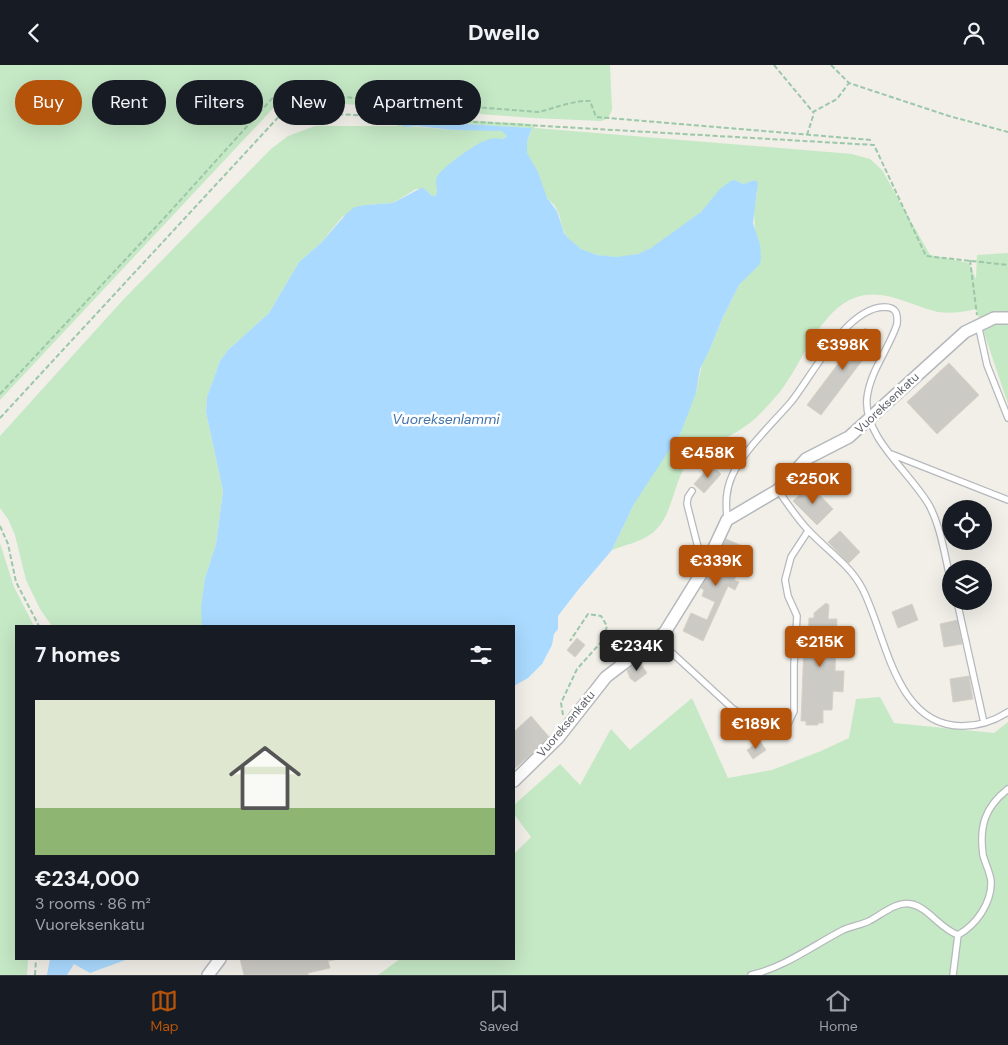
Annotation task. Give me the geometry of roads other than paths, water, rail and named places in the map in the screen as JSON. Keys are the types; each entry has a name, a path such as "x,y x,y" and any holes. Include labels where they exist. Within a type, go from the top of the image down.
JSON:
{"street":[{"name":"Vuoreksenkatu","path":"515,780 564,730 606,677 665,633 704,569 727,521 778,490 806,459 849,437 965,332 978,324 994,318 1008,318"},
{"path":"208,975 219,960"}],"lane":[{"path":"727,521 726,491 733,474 760,437 792,401 822,355 841,333 861,316 873,308 890,307 895,309 898,314 897,324 870,382 866,405 869,418 881,443 930,506 946,560"},
{"path":"978,324 987,365 1008,418"},
{"path":"891,454 1008,500"},
{"path":"778,490 808,531 840,561 862,588 896,676 904,691 920,708 933,719 951,726 984,723 1008,712"},
{"path":"692,491 688,497 689,514 704,569"},
{"path":"657,639 742,716 773,731 788,724 794,711 797,616 788,596 785,580 791,557 808,531"},
{"path":"959,610 984,723"},
{"path":"750,975 768,971 844,929 866,923 902,904 911,904 926,910 946,931 958,935 969,929 985,907 991,881 984,855 984,824 987,813 995,799 1008,789"},
{"path":"953,975 958,935"}],"water":[{"name":"Vuoreksenlammi","path":"402,125 481,125 532,128 527,142 527,153 538,172 547,198 557,211 564,233 581,249 597,255 616,257 638,254 651,248 701,212 720,189 731,181 735,180 743,184 755,180 758,183 753,223 760,245 760,264 739,285 722,319 700,369 696,393 681,432 634,504 612,550 558,616 558,629 554,634 552,645 542,664 528,678 515,685 515,625 202,625 201,607 205,578 216,544 223,491 206,412 207,397 220,361 228,350 269,313 299,262 321,243 347,213 355,207 393,203 421,188 435,196 437,177 451,163 479,143 489,139 503,139 507,136 502,131 452,130 417,126 404,127"},
{"path":"50,960 125,960 90,973 74,964 67,975 47,975"}]}
